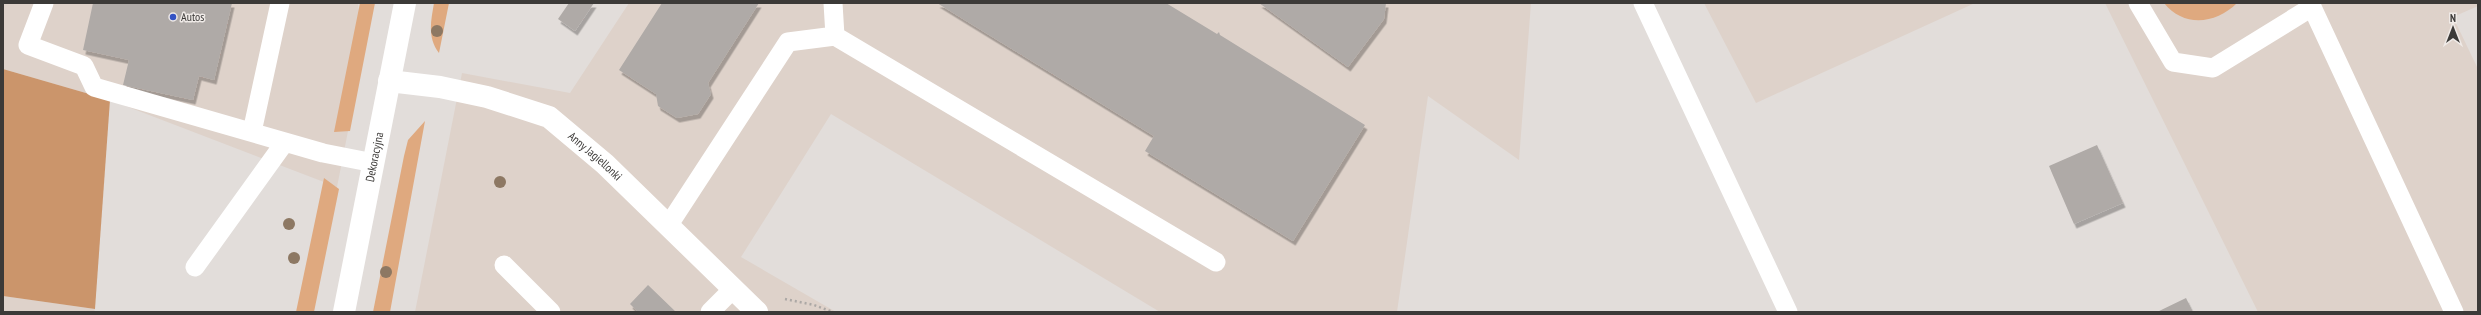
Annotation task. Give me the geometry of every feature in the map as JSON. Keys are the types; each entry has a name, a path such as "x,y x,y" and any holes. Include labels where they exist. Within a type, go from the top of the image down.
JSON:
{"street":[{"name":"Dekoracyjna","path":"344,312 405,3"},
{"name":"Anny Jagiellonki","path":"389,81 440,87 487,97 549,117 605,164 757,312"}],"lane":[{"path":"44,3 28,45 84,66 94,86 322,153 374,163"},
{"path":"252,132 280,3"},
{"path":"833,3 835,36"},
{"path":"1643,3 1788,312"},
{"path":"2138,3 2173,62 2213,68 2314,4 2454,312"},
{"path":"668,226 788,42 835,36 1216,262"},
{"path":"195,267 284,142"},
{"path":"504,266 551,312"},
{"path":"710,312 733,289"}],"shaded area":[{"path":"3,3 358,3 363,55 337,187 110,100 3,69"},
{"path":"360,3 375,3 350,131 334,132"},
{"path":"434,3 449,3 439,53 435,47 431,35"},
{"path":"629,3 1531,3 1519,160 1428,96 1397,312 1160,312 831,114 741,257 836,312 415,312 462,73 570,93"},
{"path":"1704,3 1975,3 1756,103"},
{"path":"2105,3 2478,3 2478,6 2453,17 2478,69 2478,312 2258,312"},
{"path":"2164,3 2237,3 2229,10 2210,19 2190,20 2172,11"},
{"path":"3,69 110,100 95,309 3,296"},
{"path":"425,121 390,312 373,312 408,140"},
{"path":"324,178 339,189 314,312 296,312"},
{"path":"3,296 95,309 94,312 3,312"}],"building":[{"path":"93,3 232,3 214,80 199,76 193,100 123,85 129,60 83,50"},
{"path":"569,3 594,3 575,31 558,19"},
{"path":"662,3 759,3 708,83 711,94 698,114 677,118 658,106 656,94 619,70"},
{"path":"937,3 1166,3 1217,34 1219,32 1220,35 1365,125 1293,241 1145,151 1154,136"},
{"path":"1259,3 1386,3 1384,19 1348,67"},
{"path":"2097,145 2123,203 2074,224 2049,166"},
{"path":"648,285 676,312 638,312 630,304"},
{"path":"2186,298 2193,312 2157,312"}],"place":[{"name":"Autos","path":"173,17"}]}
